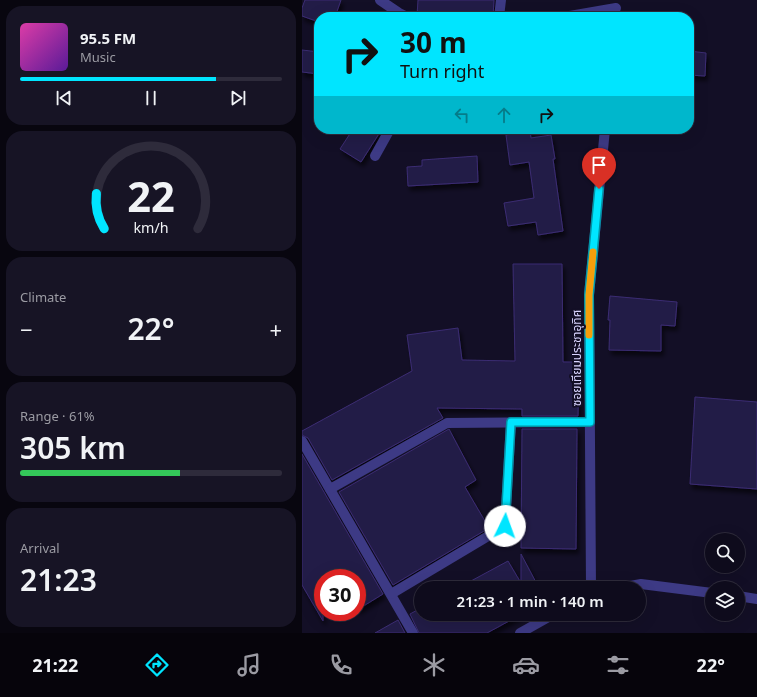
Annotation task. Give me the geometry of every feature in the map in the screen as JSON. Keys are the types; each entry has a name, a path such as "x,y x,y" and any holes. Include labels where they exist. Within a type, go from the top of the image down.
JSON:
{"street":[{"path":"380,0 398,12"},
{"path":"500,12 501,0"},
{"path":"593,12 616,8"},
{"path":"375,156 387,134"},
{"name":"ซอยเทียมประชาอุทิศ","path":"591,581 589,295 605,134"},
{"path":"391,594 505,526 511,422"},
{"path":"330,489 447,423 590,422"},
{"path":"302,441 414,633"},
{"path":"646,585 705,592"},
{"path":"745,597 757,599"},
{"path":"520,633 541,621"}],"building":[{"path":"305,0 341,0 337,12 314,12 314,20 302,16 302,8"},
{"path":"418,0 494,0 493,12 417,12"},
{"path":"302,50 314,51 314,73 302,72"},
{"path":"694,52 706,53 705,76 694,75"},
{"path":"350,134 379,134 361,162 340,149"},
{"path":"530,134 531,138 551,135 563,231 538,235 536,222 508,226 504,203 534,198 529,162 510,165 506,135"},
{"path":"477,156 478,182 408,186 407,167 422,166 422,160"},
{"path":"513,264 562,264 563,362 579,362 578,416 522,416 522,409 437,408 443,418 332,480 308,438 302,435 302,431 412,371 407,335 458,328 462,360 515,361"},
{"path":"610,296 677,302 675,326 661,325 661,351 609,350 610,320 608,320"},
{"path":"695,397 757,402 757,489 690,484"},
{"path":"449,429 476,480 465,487 489,528 393,585 339,492"},
{"path":"522,429 577,429 576,549 521,548"},
{"path":"302,454 383,594 366,604 366,569 314,569 314,606 302,585"},
{"path":"521,554 535,581 521,581"},
{"path":"508,561 520,581 471,581"},
{"path":"414,612 414,621 509,621 487,633 419,633 410,614"},
{"path":"398,620 405,633 375,633"}],"slow traffic":[{"path":"589,335 589,295 593,252"}],"route":[{"path":"505,526 511,422 590,422 589,295 599,189"}]}
